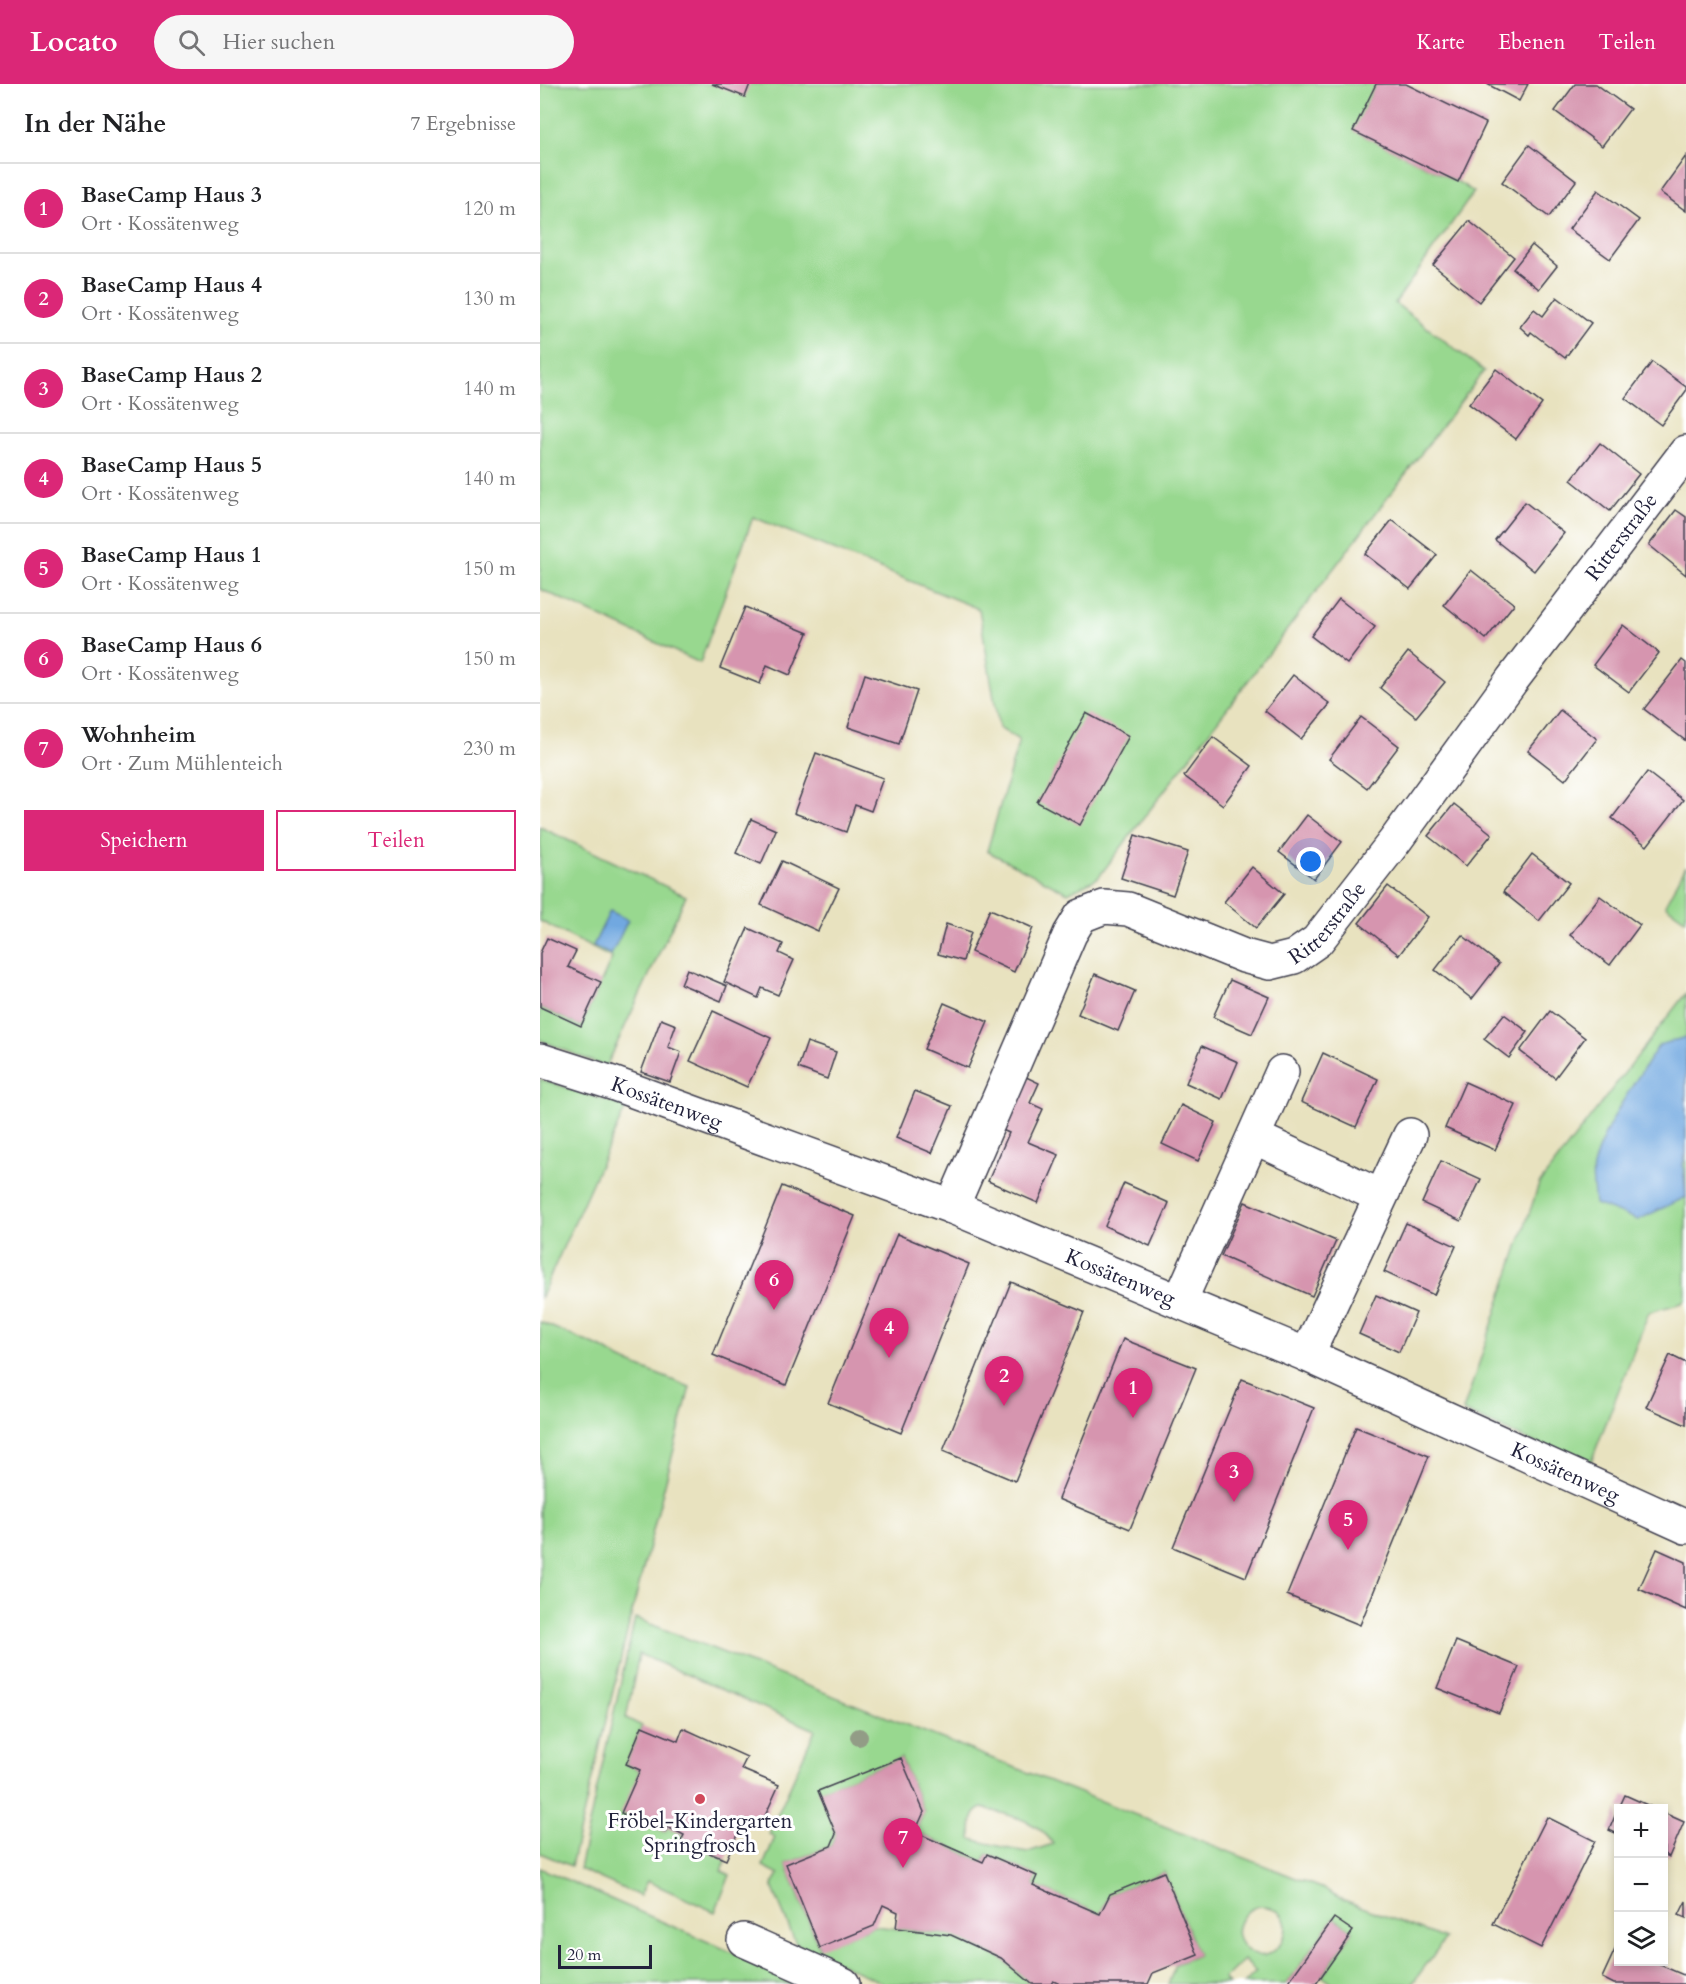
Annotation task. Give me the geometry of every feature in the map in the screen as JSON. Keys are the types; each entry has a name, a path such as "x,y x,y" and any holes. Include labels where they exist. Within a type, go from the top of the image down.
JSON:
{"street":[{"name":"Ritterstraße","path":"952,1207 1070,934 1082,916 1104,907 1128,909 1244,956 1270,963 1294,957 1317,941 1395,841 1512,680 1686,453"},
{"name":"Kossätenweg","path":"540,1060 612,1083 952,1207 1307,1354 1686,1527"},
{"path":"1180,1301 1282,1072"},
{"path":"1307,1354 1410,1135"},
{"path":"1254,1137 1380,1196"},
{"path":"744,1940 843,1984"}],"green space":[{"path":"540,84 1376,84 1354,131 1474,192 1395,303 1484,371 1098,878 1068,893 987,851 1019,740 999,728 979,609 753,517 700,663 540,589"},
{"path":"540,827 686,896 606,1067 540,1040 540,1007 581,1026 612,958 540,921"},
{"path":"1686,866 1686,920 1665,905"},
{"path":"1686,993 1686,1299 1682,1303 1649,1312 1589,1467 1463,1411 1539,1184"},
{"path":"540,1079 626,1107 540,1299"},
{"path":"540,1322 604,1349 621,1360 690,1387 631,1616 571,1866 540,1853"},
{"path":"635,1618 1324,1889 1344,1900 1445,1939 1412,1984 1333,1984 1322,1976 1353,1931 1334,1918 1287,1984 1243,1984 1256,1972 1244,1960 1224,1979 1229,1984 1168,1984 1176,1964 1198,1955 1164,1872 1110,1894 1100,1914 1033,1885 1037,1876 987,1854 983,1862 915,1832 924,1812 901,1758 819,1791 836,1834 831,1846 786,1864 819,1947 874,1926 951,1935 1001,1958 1032,1984 885,1984 796,1944 772,1886 779,1874 763,1866 775,1837 769,1834 815,1730 639,1654 626,1718 642,1726 626,1764 640,1770 622,1813 665,1832 667,1827 684,1835 726,1860 721,1871 730,1875 715,1912 647,1881 640,1896 579,1869","holes":["983,1808 1031,1824 1040,1829 1053,1844 1028,1852 971,1839 973,1817","1259,1906 1275,1910 1284,1918 1286,1929 1275,1950 1265,1955 1254,1954 1243,1946 1238,1934 1243,1917"]},
{"path":"540,1868 804,1984 540,1984"}],"water":[{"path":"610,911 628,920 611,955 593,946"},
{"path":"1686,1037 1686,1153 1683,1164 1686,1197 1638,1220 1595,1204 1593,1167 1597,1152 1612,1121 1659,1045"}],"building":[{"path":"712,84 750,84 745,97"},
{"path":"1376,84 1406,84 1486,123 1458,182 1353,131"},
{"path":"1487,84 1528,84 1519,101"},
{"path":"1575,84 1596,84 1630,109 1602,146 1555,111"},
{"path":"1529,145 1576,181 1549,217 1502,182"},
{"path":"1686,156 1686,211 1660,192"},
{"path":"1598,190 1639,220 1610,259 1569,229"},
{"path":"1469,221 1514,257 1479,302 1433,265"},
{"path":"1532,245 1557,266 1539,289 1513,269"},
{"path":"1557,297 1591,323 1565,358 1531,332 1529,335 1520,327 1534,309 1543,316"},
{"path":"1652,362 1686,387 1686,391 1661,425 1625,398"},
{"path":"1496,369 1542,404 1516,439 1469,404"},
{"path":"1600,443 1639,474 1610,511 1571,480"},
{"path":"1525,502 1564,533 1534,571 1495,540"},
{"path":"1676,510 1686,517 1686,575 1649,545"},
{"path":"1392,520 1437,555 1410,589 1365,554"},
{"path":"1471,570 1514,604 1486,639 1444,605"},
{"path":"1339,599 1375,627 1347,664 1311,636"},
{"path":"745,607 808,633 790,675 767,665 760,684 720,668"},
{"path":"1623,625 1659,653 1629,692 1593,665"},
{"path":"1408,652 1445,682 1416,717 1380,688"},
{"path":"1682,660 1686,663 1686,741 1644,709"},
{"path":"865,674 917,691 899,744 848,727"},
{"path":"1293,675 1330,704 1301,739 1265,711"},
{"path":"1560,710 1597,739 1565,780 1528,751"},
{"path":"1086,713 1129,736 1080,825 1037,802"},
{"path":"1361,717 1399,746 1367,788 1329,759"},
{"path":"1213,737 1252,766 1223,805 1184,776"},
{"path":"816,753 883,778 871,811 855,805 846,832 794,813"},
{"path":"1647,772 1683,800 1647,846 1612,818"},
{"path":"1454,804 1492,834 1466,866 1428,836"},
{"path":"1307,815 1342,842 1314,879 1279,852"},
{"path":"751,819 776,830 761,864 736,853"},
{"path":"1135,835 1188,852 1173,895 1121,878"},
{"path":"1532,854 1569,883 1539,921 1503,892"},
{"path":"782,861 839,888 818,931 761,905"},
{"path":"1252,867 1284,894 1256,928 1224,902"},
{"path":"1388,886 1428,917 1399,955 1359,923"},
{"path":"1600,896 1640,925 1610,965 1570,935"},
{"path":"990,909 1033,928 1014,972 971,952"},
{"path":"946,924 971,932 963,961 938,954"},
{"path":"748,928 783,944 779,953 794,960 778,995 762,988 758,998 724,982"},
{"path":"1462,935 1499,964 1472,999 1435,970"},
{"path":"547,938 576,951 568,967 601,982 581,1026 540,1007 540,953"},
{"path":"687,969 727,986 721,1001 681,984"},
{"path":"1095,974 1135,991 1118,1031 1078,1014"},
{"path":"1230,980 1269,997 1252,1034 1213,1017"},
{"path":"944,1003 988,1022 968,1068 924,1049"},
{"path":"713,1011 771,1038 747,1087 690,1061"},
{"path":"1550,1011 1585,1038 1555,1078 1520,1051"},
{"path":"1504,1014 1528,1032 1509,1058 1484,1039"},
{"path":"661,1019 676,1025 668,1047 681,1052 670,1082 641,1072"},
{"path":"807,1042 836,1052 827,1079 798,1068"},
{"path":"1202,1046 1238,1062 1222,1099 1186,1083"},
{"path":"1323,1053 1378,1079 1356,1127 1301,1102"},
{"path":"1024,1076 1039,1083 1030,1103 1043,1109 1028,1142 1059,1155 1038,1203 988,1181 1009,1133 1000,1129"},
{"path":"1465,1082 1516,1105 1495,1150 1445,1128"},
{"path":"915,1091 952,1106 932,1153 896,1138"},
{"path":"1181,1105 1216,1122 1198,1161 1162,1144"},
{"path":"1441,1161 1481,1179 1461,1221 1422,1203"},
{"path":"1124,1183 1169,1203 1150,1246 1105,1226"},
{"path":"782,1186 855,1216 786,1385 713,1355"},
{"path":"1245,1202 1336,1241 1312,1296 1221,1256"},
{"path":"1406,1223 1456,1246 1434,1295 1384,1272"},
{"path":"897,1234 969,1264 901,1433 828,1403"},
{"path":"1011,1282 1084,1312 1015,1481 943,1451"},
{"path":"1376,1295 1416,1313 1399,1352 1359,1334"},
{"path":"1123,1339 1196,1368 1130,1529 1058,1499"},
{"path":"1670,1355 1686,1363 1686,1425 1646,1407"},
{"path":"1242,1379 1314,1408 1246,1577 1173,1547"},
{"path":"1356,1427 1429,1456 1360,1625 1287,1595"},
{"path":"1657,1549 1686,1562 1686,1610 1639,1589"},
{"path":"1456,1641 1519,1667 1499,1713 1437,1688"},
{"name":"Fröbel-Kindergarten Springfrosch","path":"642,1726 678,1741 683,1728 747,1757 741,1769 779,1785 760,1827 744,1819 726,1860 681,1841 684,1835 676,1831 667,1827 665,1832 621,1813 640,1770 626,1764"},
{"path":"901,1758 924,1812 915,1832 983,1862 987,1854 1037,1876 1033,1885 1100,1914 1110,1894 1164,1872 1198,1955 1153,1973 1148,1984 1060,1984 1053,1981 1051,1984 1032,1984 1001,1958 951,1935 896,1928 898,1912 883,1905 874,1926 820,1948 786,1864 831,1846 836,1834 818,1791"},
{"path":"1625,1795 1645,1804 1621,1804"},
{"path":"1668,1815 1684,1822 1668,1856"},
{"path":"1547,1817 1595,1841 1541,1948 1493,1924"},
{"path":"1614,1818 1614,1832 1609,1830"},
{"path":"1686,1901 1686,1918 1679,1915"},
{"path":"1334,1918 1353,1931 1316,1984 1287,1984"},
{"path":"1614,1952 1614,1966 1662,1966 1686,1976 1686,1984 1614,1984 1602,1978"}],"place":[{"name":"BaseCamp Haus 6","path":"774,1310"},
{"name":"BaseCamp Haus 5","path":"889,1358"},
{"name":"BaseCamp Haus 4","path":"1004,1406"},
{"name":"BaseCamp Haus 3","path":"1133,1418"},
{"name":"BaseCamp Haus 2","path":"1234,1502"},
{"name":"BaseCamp Haus 1","path":"1348,1550"},
{"name":"Fröbel-Kindergarten Springfrosch","path":"700,1799"},
{"name":"Wohnheim","path":"903,1868"}]}
